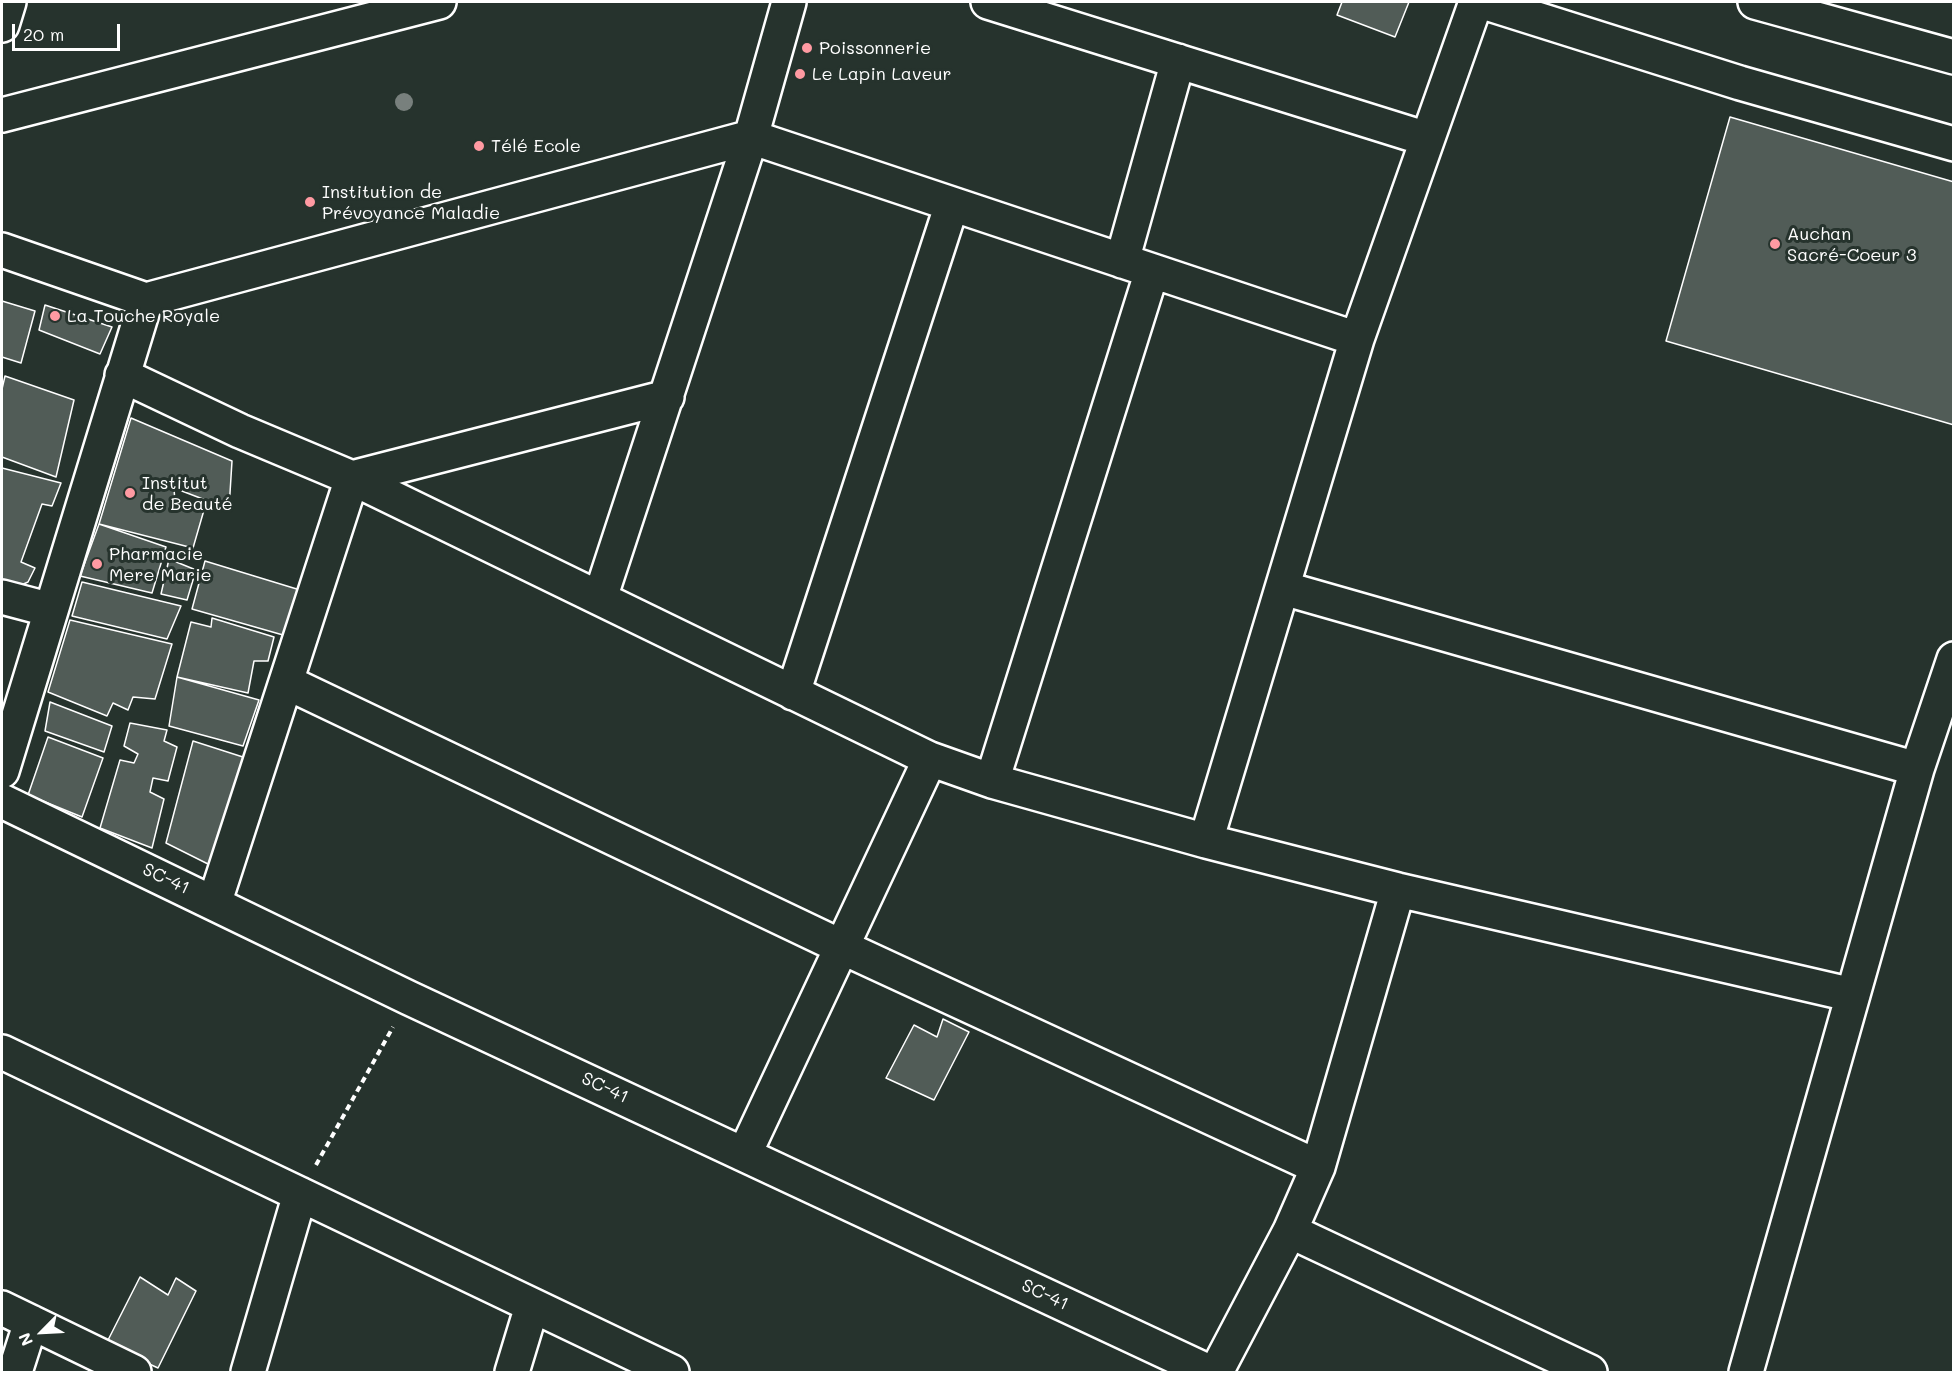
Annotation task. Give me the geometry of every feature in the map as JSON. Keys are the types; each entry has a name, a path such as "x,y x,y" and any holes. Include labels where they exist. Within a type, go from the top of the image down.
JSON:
{"street":[{"path":"2,25 9,2"},
{"path":"2,115 439,2"},
{"path":"600,598 752,137 789,2"},
{"path":"988,2 1427,140"},
{"path":"1206,841 1357,339 1476,2"},
{"path":"1483,2 1740,83 1953,144"},
{"path":"1755,2 1953,57"},
{"path":"1122,261 1178,61"},
{"path":"2,250 146,300 752,137 1357,339"},
{"path":"793,693 952,204"},
{"path":"992,781 1152,271"},
{"path":"2,771 8,724 51,610 146,300"},
{"path":"122,375 240,431 352,478 930,759 992,781 1206,841 1398,890 1853,995"},
{"path":"352,478 667,397"},
{"path":"215,902 352,478"},
{"path":"1283,588 1917,769"},
{"path":"2,597 51,610"},
{"path":"1747,1372 1917,769 1943,729 1953,659"},
{"path":"286,682 842,947 1318,1167"},
{"path":"745,1153 930,759"},
{"name":"SC-41","path":"2,801 215,902 409,998 745,1153 1209,1372"},
{"path":"1216,1372 1290,1231 1318,1167 1398,890"},
{"path":"2,1052 672,1372"},
{"path":"248,1372 300,1194"},
{"path":"1290,1231 1590,1372"},
{"path":"512,1372 532,1306"},
{"path":"2,1308 134,1372"},
{"path":"15,1372 30,1322"}],"path":[{"path":"300,1194 409,998"}],"building":[{"path":"1342,2 1409,2 1395,37 1337,15"},
{"path":"1730,117 1954,182 1954,425 1666,341"},
{"path":"2,301 35,311 21,363 2,357"},
{"path":"45,305 112,327 100,354 39,330"},
{"path":"5,376 74,400 56,477 2,457 2,389"},
{"path":"131,418 232,461 229,509 174,488 175,503 204,510 193,548 99,524"},
{"path":"2,468 61,483 52,506 42,504 21,562 35,568 28,582 8,591 2,588"},
{"path":"99,524 166,547 152,593 80,576"},
{"path":"169,559 196,570 187,600 161,594"},
{"path":"205,561 300,590 283,635 192,609"},
{"path":"82,582 181,606 167,639 72,616"},
{"path":"212,618 274,637 268,661 254,661 248,693 177,677 191,622 211,627"},
{"path":"70,620 172,644 155,699 133,697 128,710 113,703 107,716 48,692"},
{"path":"177,677 259,700 243,746 169,726"},
{"path":"50,702 112,726 104,752 45,731"},
{"path":"130,723 167,730 164,741 177,747 168,781 153,778 150,792 164,799 152,848 100,828 120,760 134,763 138,754 124,746"},
{"path":"48,737 103,758 82,817 28,795"},
{"path":"193,741 246,758 212,866 166,843"},
{"path":"943,1019 969,1032 934,1100 886,1078 914,1025 937,1037"},
{"path":"140,1277 168,1295 176,1278 196,1291 158,1368 106,1344"}],"place":[{"name":"Poissonnerie","path":"807,48"},
{"name":"Le Lapin Laveur","path":"800,74"},
{"name":"Télé Ecole","path":"479,146"},
{"name":"Institution de Prévoyance Maladie","path":"310,202"},
{"name":"Auchan Sacré-Coeur 3","path":"1775,244"},
{"name":"La Touche Royale","path":"55,316"},
{"name":"Institut de Beauté","path":"130,493"},
{"name":"Pharmacie Mere Marie","path":"97,564"}]}
